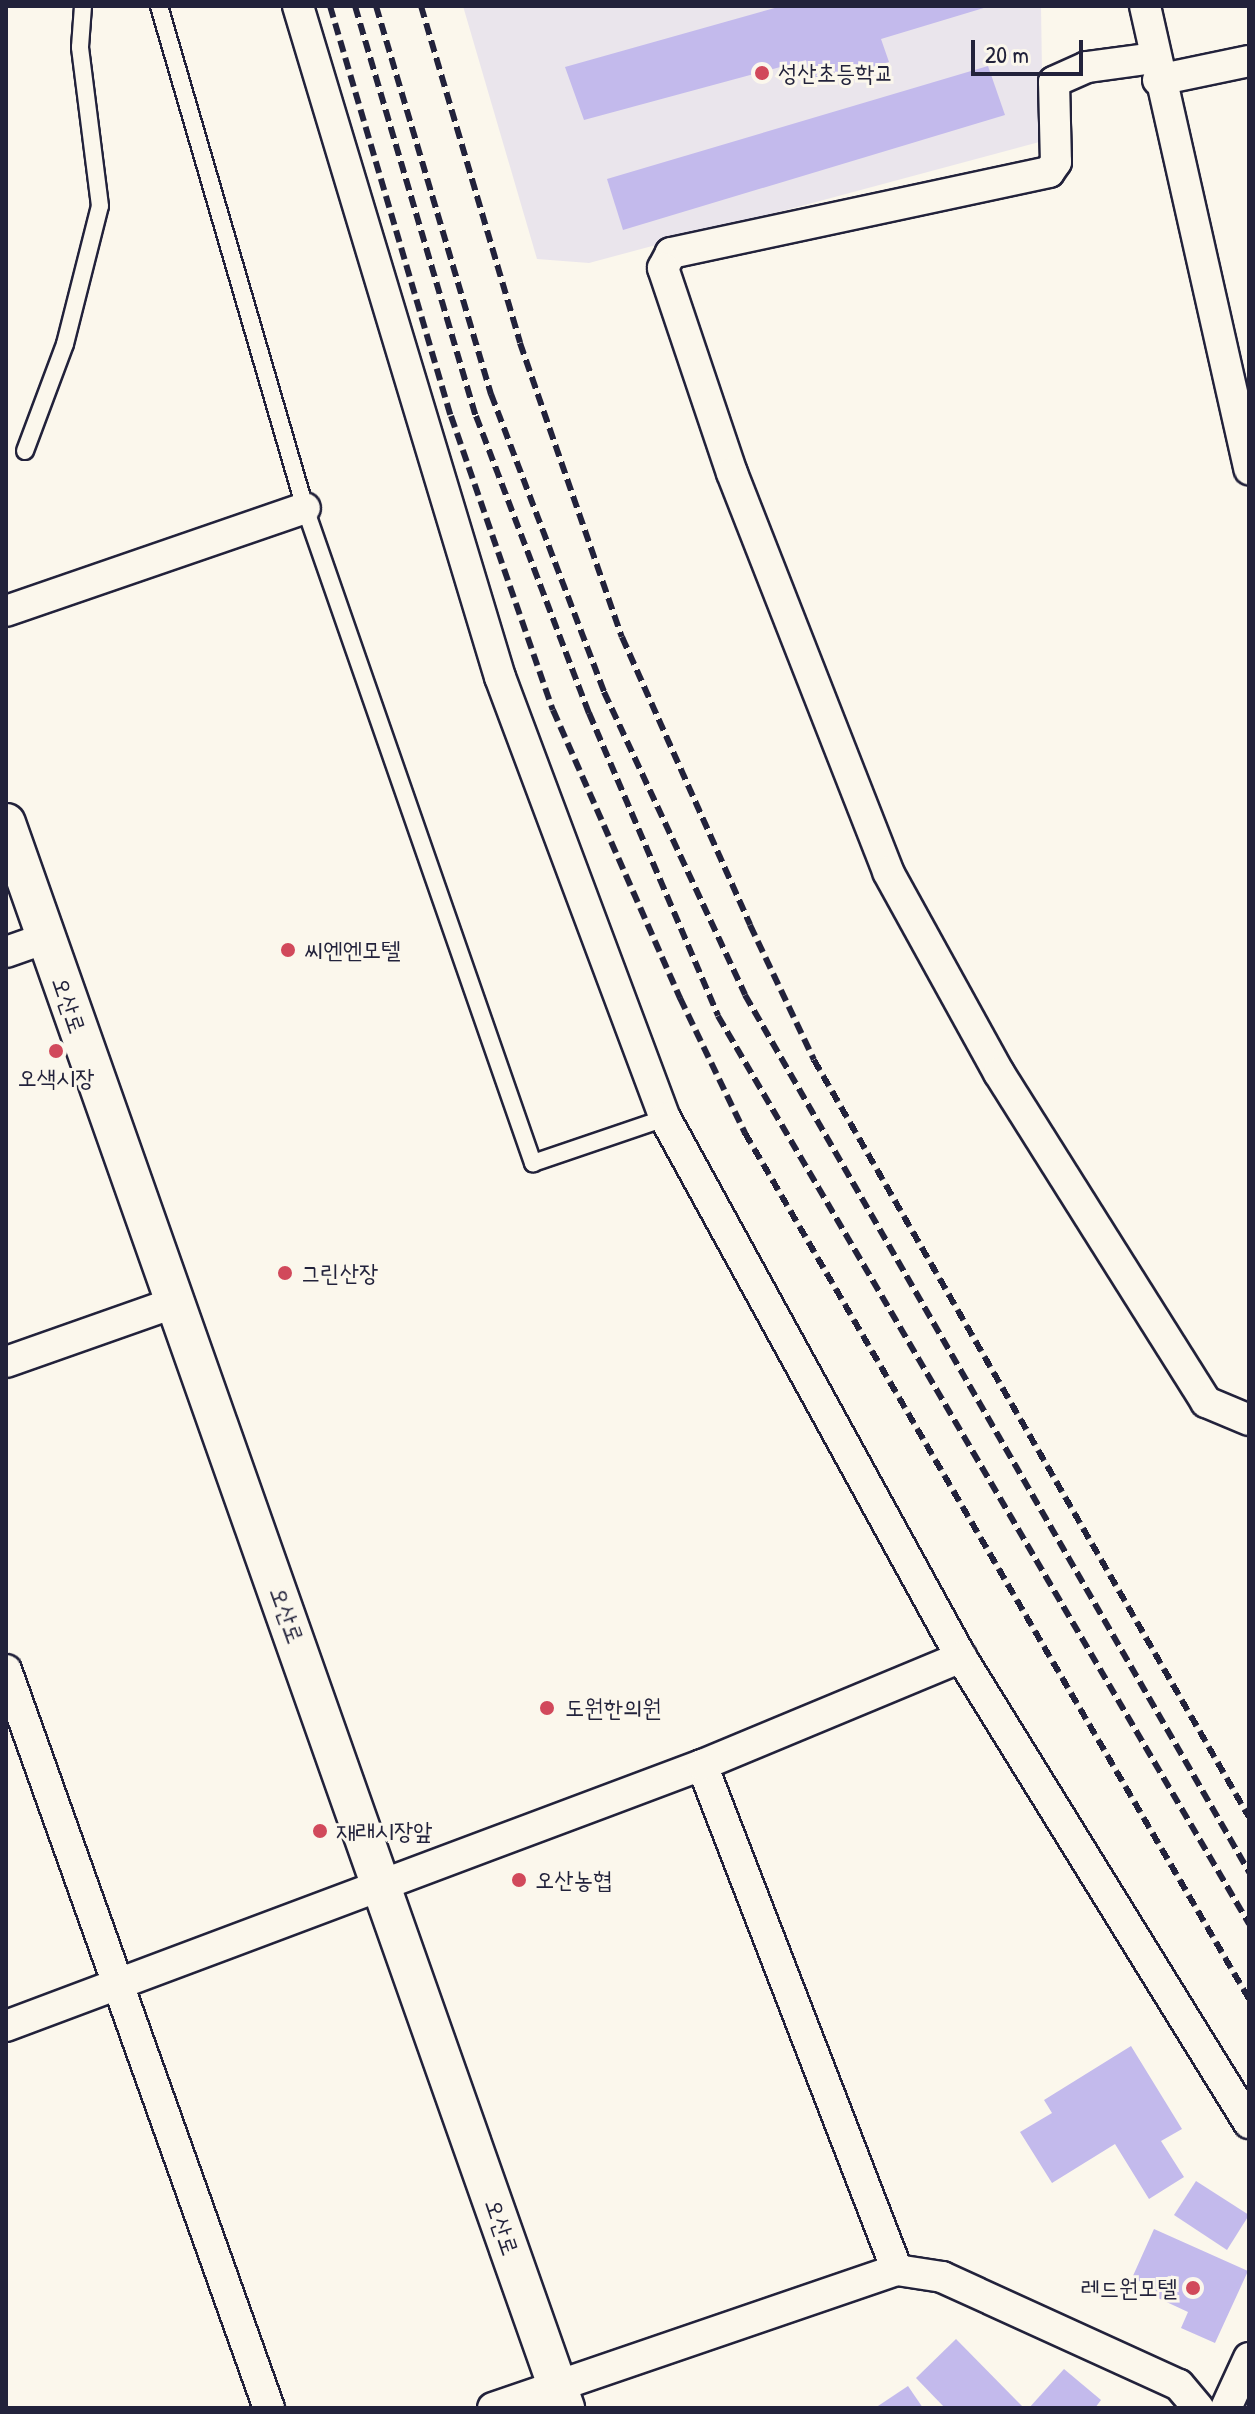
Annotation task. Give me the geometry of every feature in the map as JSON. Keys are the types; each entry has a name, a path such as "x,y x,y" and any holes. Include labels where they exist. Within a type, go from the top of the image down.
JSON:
{"street":[{"path":"298,6 500,677 665,1118 961,1657 1249,2123"},
{"path":"1145,6 1156,69 1249,469"},
{"path":"1249,61 1156,69 1087,67 1054,82 1056,162 1049,172 671,253 663,268 732,473 888,872 999,1073 1206,1402 1249,1420"},
{"path":"6,611 305,508"},
{"name":"오산로","path":"6,823 174,1303 386,1888 561,2398"},
{"path":"6,952 46,938"},
{"path":"6,1362 174,1303"},
{"path":"6,2026 386,1888 702,1765 961,1657"},
{"path":"6,1670 123,1985 269,2408"},
{"path":"702,1765 897,2270"},
{"path":"493,2408 561,2398 897,2270 942,2277 1179,2385 1198,2408"},
{"path":"1226,2408 1249,2358"}],"lane":[{"path":"25,451 65,344 100,206 80,47 83,6"},
{"path":"159,6 305,508 533,1163 665,1118"}],"shaded area":[{"name":"성산초등학교","path":"463,6 1041,6 1043,141 589,263 537,259"}],"building":[{"path":"782,6 987,7 881,39 889,62 811,83 806,60 584,120 565,67"},
{"path":"988,66 1005,115 623,230 607,179"},
{"path":"1131,2046 1182,2129 1161,2141 1184,2177 1149,2199 1115,2144 1052,2183 1020,2132 1052,2113 1044,2100"},
{"path":"1196,2181 1249,2215 1227,2250 1174,2215"},
{"name":"레드원모텔","path":"1154,2229 1248,2271 1215,2343 1181,2328 1188,2312 1145,2292 1148,2285 1132,2278"},
{"path":"956,2339 1022,2406 1020,2408 945,2408 916,2378"},
{"path":"1064,2369 1101,2400 1095,2408 1029,2408"},
{"path":"908,2386 923,2408 875,2408"}],"railway":[{"path":"330,6 451,416 553,710 680,998 745,1133 1249,1999"},
{"path":"355,6 476,416 589,713 718,1016 1249,1924"},
{"path":"376,6 491,394 604,692 745,995 1249,1872"},
{"path":"421,6 520,343 622,637 750,925 814,1060 1249,1817"}],"place":[{"name":"성산초등학교","path":"762,73"},
{"name":"씨엔엔모텔","path":"288,950"},
{"name":"오색시장","path":"56,1051"},
{"name":"그린산장","path":"285,1273"},
{"name":"도원한의원","path":"547,1708"},
{"name":"재래시장앞","path":"320,1831"},
{"name":"오산농협","path":"519,1880"},
{"name":"레드원모텔","path":"1193,2288"}]}
